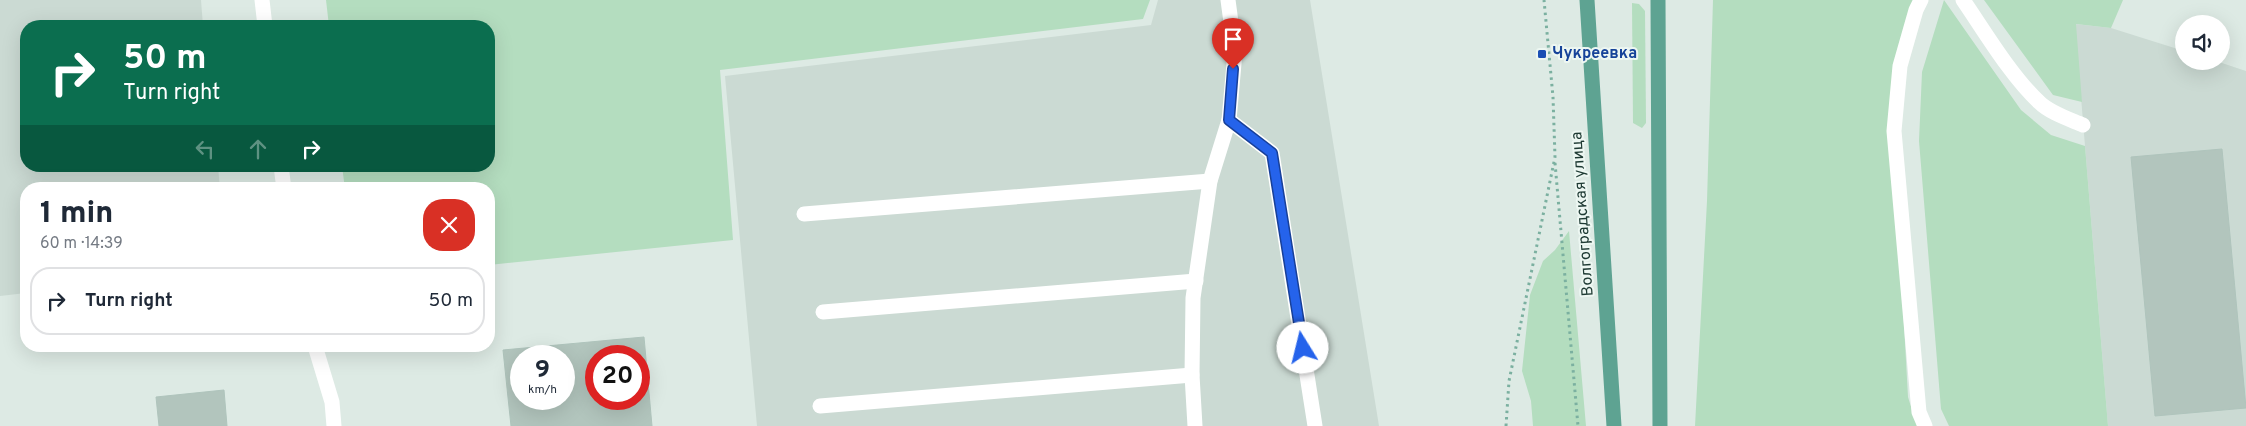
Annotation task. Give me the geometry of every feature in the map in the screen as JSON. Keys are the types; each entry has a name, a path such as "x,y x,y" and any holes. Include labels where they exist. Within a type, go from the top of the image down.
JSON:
{"main road":[{"name":"Волгоградская улица","path":"1587,0 1614,426"},
{"path":"1658,0 1660,426"}],"street":[{"path":"262,0 265,20"},
{"path":"1195,426 1192,375 1193,298 1210,181 1229,120 1235,52 1228,0"},
{"path":"1921,0 1916,10 1900,66 1894,132 1919,412 1925,426"},
{"path":"1963,0 2013,71 2039,103 2059,115 2083,125"},
{"path":"1229,120 1272,153 1315,426"},
{"path":"804,214 1210,181"},
{"path":"823,312 1196,281"},
{"path":"317,352 332,402 334,426"},
{"path":"820,406 1192,375"}],"path":[{"path":"1544,0 1553,97 1555,157 1578,426"},
{"path":"1506,426 1509,381 1555,157"}],"shaded area":[{"path":"0,0 201,0 203,20 20,20 20,172 219,172 219,182 20,182 20,294 0,296"},
{"path":"1158,0 1310,0 1379,426 757,426 725,76 1151,25"},
{"path":"2075,24 2111,28 2175,48 2175,70 2230,70 2230,66 2246,71 2246,426 2108,426"}],"green space":[{"path":"326,0 1150,0 1143,19 720,70 733,240 495,264 495,182 344,182 343,172 495,172 495,20 328,20"},
{"path":"1713,0 1916,0 1888,131 1901,271 1908,397 1917,426 1695,426 1707,201"},
{"path":"1944,0 2021,110 2051,135 2085,146 2108,426 1949,426 1941,409 1919,141 1922,72"},
{"path":"1984,0 2123,0 2111,28 2076,24 2082,102 2053,95"},
{"path":"1632,3 1639,4 1645,11 1646,123 1642,128 1633,123"},
{"path":"1569,231 1586,426 1533,426 1531,401 1522,371 1530,295 1543,261 1555,250"}],"building":[{"path":"2222,149 2246,408 2155,416 2131,157"},
{"path":"644,337 645,345 585,345 585,410 650,410 650,404 652,426 511,426 503,350 510,349 510,410 575,410 575,345 557,345"},
{"path":"224,390 227,426 159,426 156,397"}],"place":[{"name":"Чукреевка","path":"1542,54"}],"route":[{"path":"1233,69 1229,120 1272,153 1303,348"}]}
